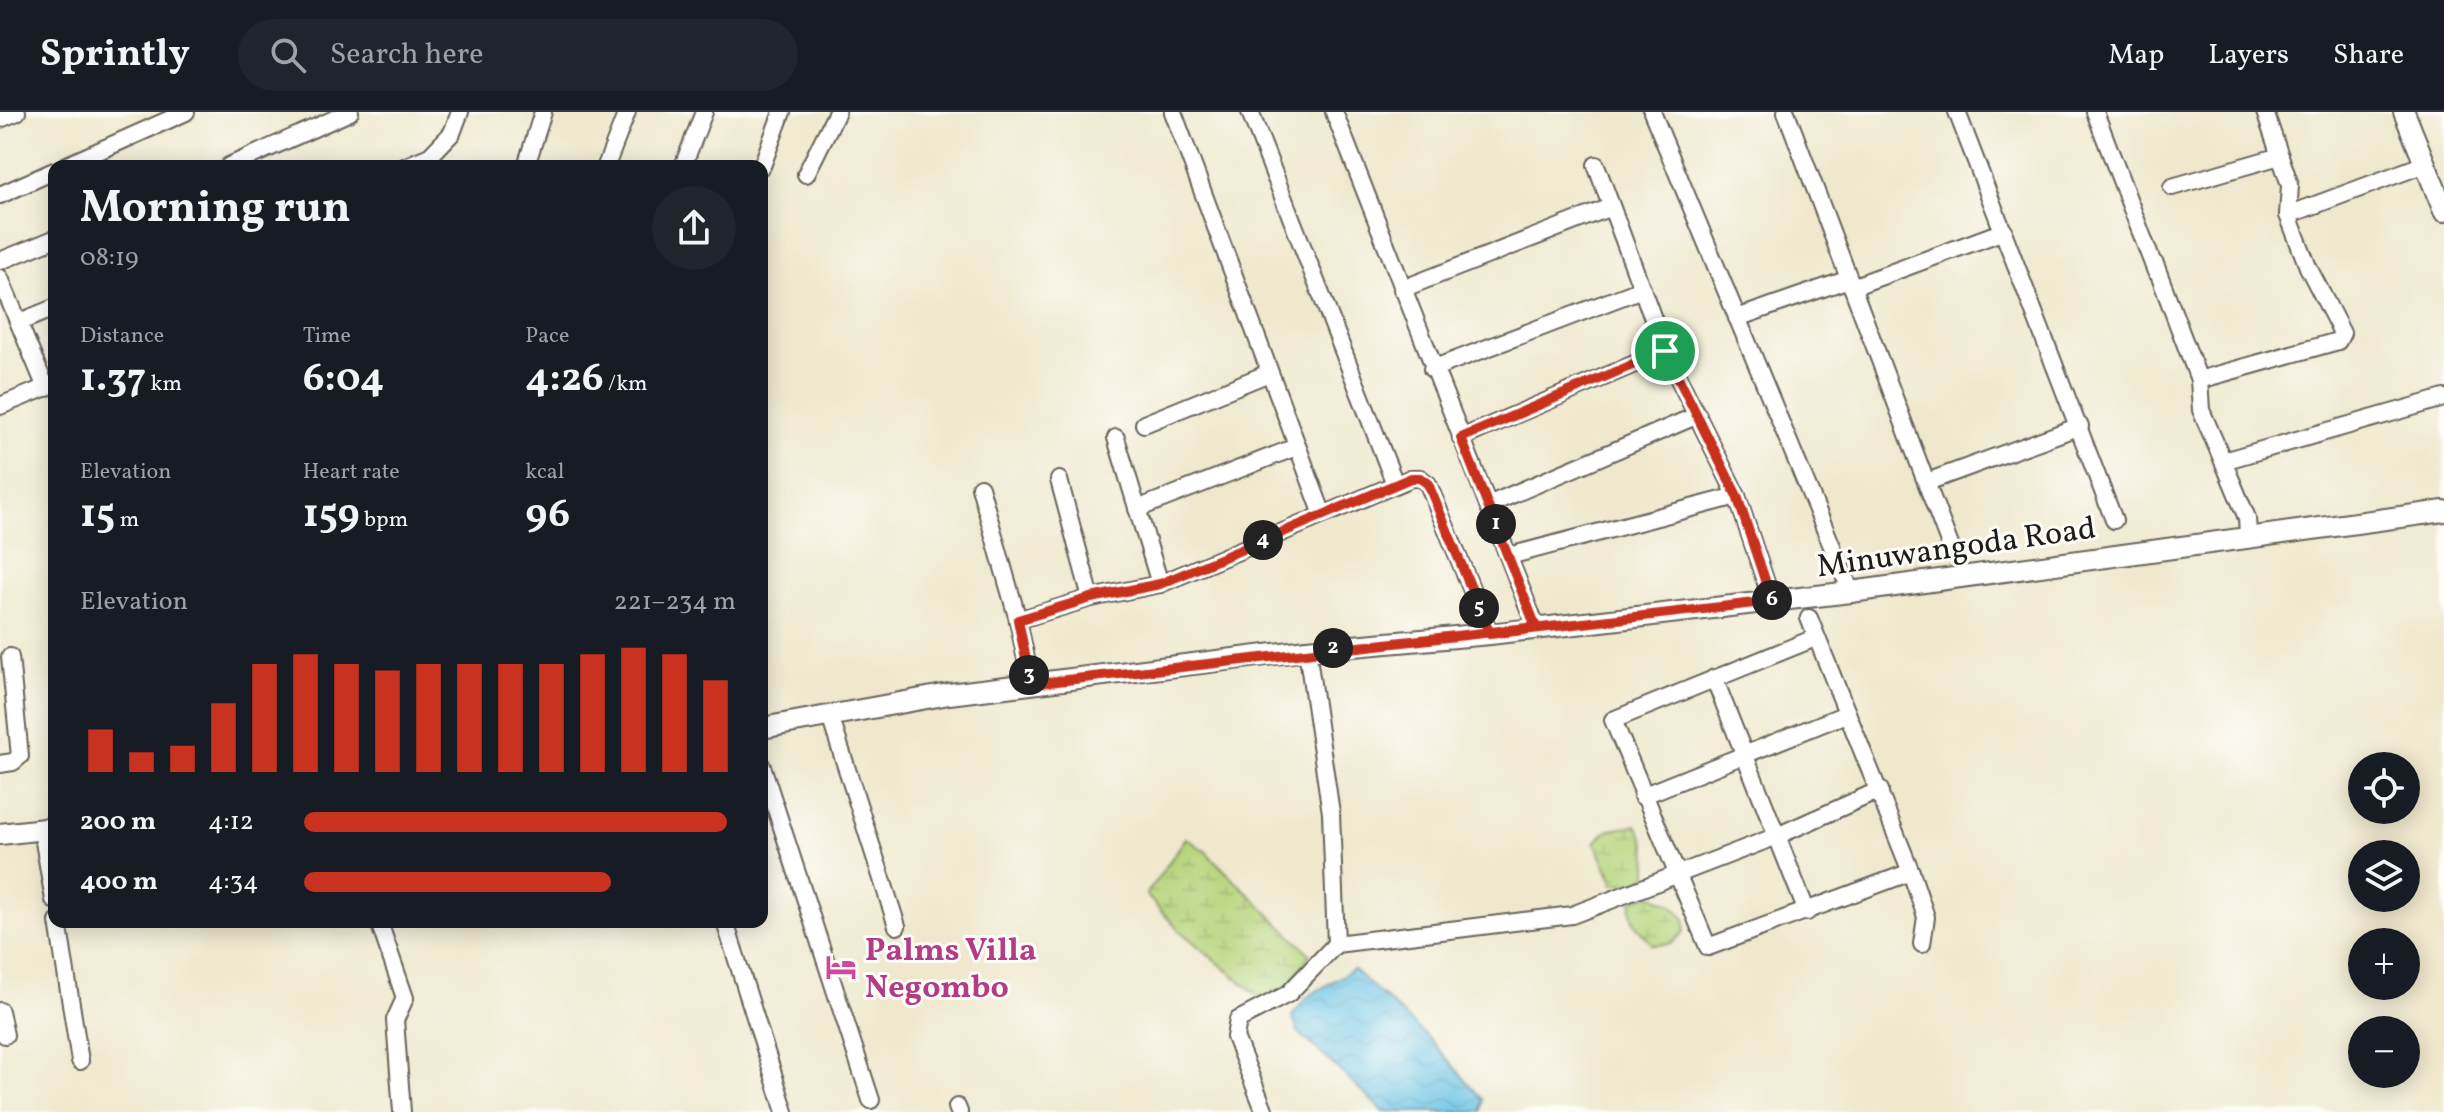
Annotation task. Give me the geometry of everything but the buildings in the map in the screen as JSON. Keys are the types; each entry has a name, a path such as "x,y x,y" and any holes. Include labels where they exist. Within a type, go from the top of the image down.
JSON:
{"main road":[{"path":"2404,112 2444,211"},
{"name":"Minuwangoda Road","path":"768,727 949,694 1307,650 1490,634 1851,592 2248,535 2444,511"},
{"path":"1,830 48,829"}],"street":[{"path":"0,119 17,112"},
{"path":"78,160 186,112"},
{"path":"242,160 350,112"},
{"path":"431,160 452,133 460,112"},
{"path":"528,160 543,112"},
{"path":"608,160 627,112"},
{"path":"685,160 704,112"},
{"path":"764,160 782,112"},
{"path":"806,174 837,112"},
{"path":"1173,112 1323,515"},
{"path":"1250,112 1395,484"},
{"path":"1334,112 1432,369 1536,627"},
{"path":"1652,112 1851,592"},
{"path":"1786,112 1951,548"},
{"path":"1957,112 2114,520"},
{"path":"2095,112 2129,206 2173,311"},
{"path":"2199,380 2338,341 2342,333 2337,317 2308,267 2288,215 2290,185 2265,112"},
{"path":"2172,187 2280,156"},
{"path":"2288,215 2425,164"},
{"path":"1596,165 1665,351 1737,496 1772,601"},
{"path":"0,195 48,174"},
{"path":"1402,289 1611,207"},
{"path":"1737,318 2004,231"},
{"path":"0,261 48,241"},
{"path":"2155,264 2199,380 2201,410 2247,518 2248,535"},
{"path":"0,278 48,382"},
{"path":"1432,369 1642,289"},
{"path":"20,322 48,310"},
{"path":"1461,438 1665,351"},
{"path":"1144,424 1269,373"},
{"path":"0,406 48,387"},
{"path":"2223,461 2444,398"},
{"path":"1488,505 1698,415"},
{"path":"1927,482 2080,426"},
{"path":"1116,438 1160,584"},
{"path":"1137,509 1296,447"},
{"path":"1018,620 1091,598 1160,584 1395,484 1420,478 1428,484 1490,634"},
{"path":"1059,480 1091,598"},
{"path":"980,487 1018,620 1031,684"},
{"path":"1509,556 1737,496"},
{"path":"1809,618 1911,872 1926,917 1922,944"},
{"path":"1815,638 1613,720 1642,796 1708,947 1911,872"},
{"path":"1307,650 1331,813 1336,944"},
{"path":"0,764 13,762 20,756 10,657"},
{"path":"1714,678 1807,912"},
{"path":"1642,796 1846,714"},
{"path":"830,716 897,926"},
{"path":"768,784 871,1100"},
{"path":"1265,1112 1235,1037 1238,1020 1288,994 1336,944 1572,915 1777,836 1880,790"},
{"path":"59,928 80,1061"},
{"path":"381,928 405,998 395,1020 402,1112"},
{"path":"727,928 785,1112"},
{"path":"0,1011 5,1035"}],"green space":[{"path":"1636,825 1646,848 1648,873 1637,883 1614,884 1595,842 1607,831"},
{"path":"1186,838 1205,851 1310,954 1293,978 1294,985 1259,997 1179,930 1146,895"},
{"path":"1651,895 1671,904 1685,919 1684,932 1671,944 1653,945 1633,919 1633,900"}],"water":[{"path":"1353,969 1431,1040 1483,1100 1481,1112 1384,1112 1298,1032 1292,1016 1306,998"}],"place":[{"name":"Palms Villa Negombo","path":"841,967"}],"route":[{"path":"1665,351 1461,438 1536,627 1490,634 1307,650 1031,684 1018,620 1091,598 1160,584 1411,478 1420,478 1428,484 1490,634 1772,601 1737,496 1665,351"}]}
